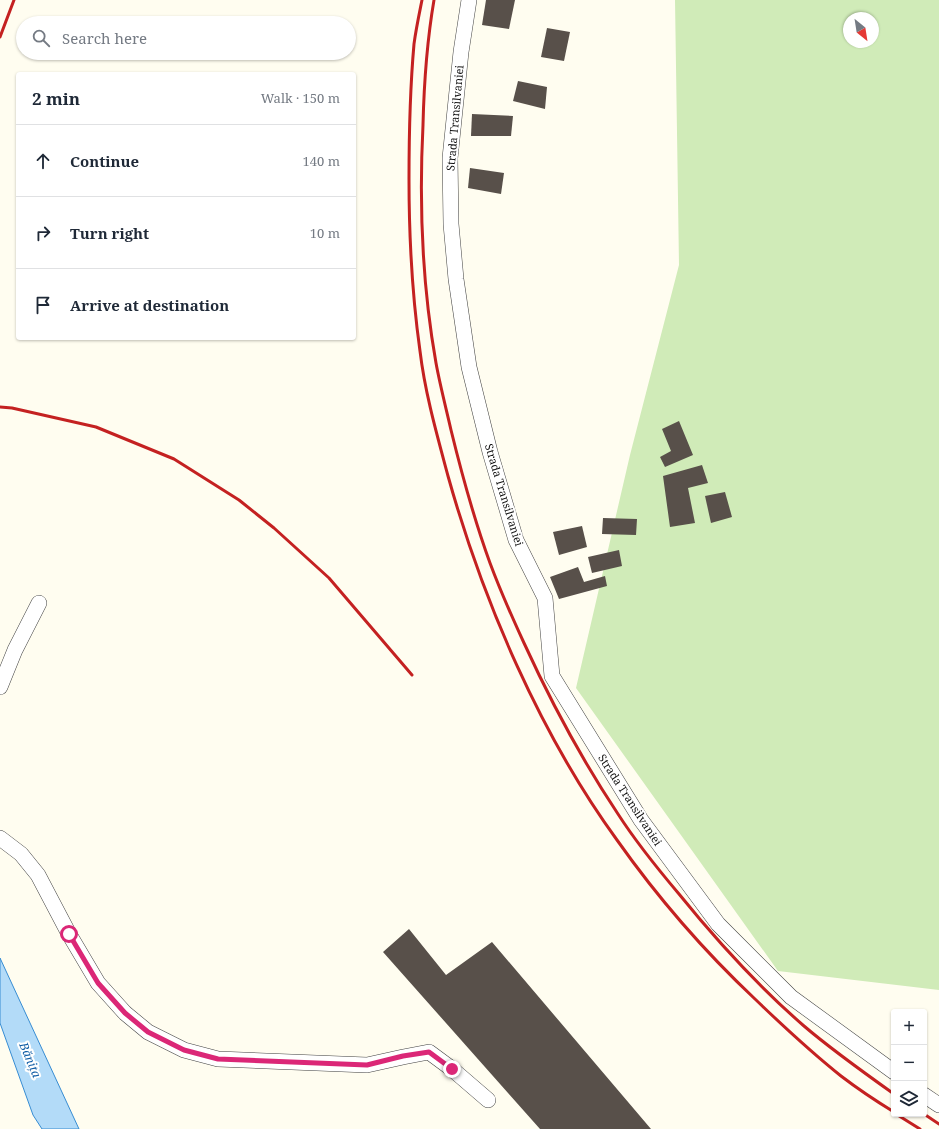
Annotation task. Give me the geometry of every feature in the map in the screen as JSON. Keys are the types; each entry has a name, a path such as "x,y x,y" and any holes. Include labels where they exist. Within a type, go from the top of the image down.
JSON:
{"street":[{"name":"Strada Transilvaniei","path":"469,0 461,52 450,158 451,224 456,279 469,367 490,452 516,540 545,598 552,676 641,820 718,924 791,997 891,1070"},
{"path":"0,687 15,650 39,603"},
{"path":"0,838 21,854 38,875 69,934 98,983 125,1013 148,1032 184,1050 218,1059 367,1065 403,1056 429,1052 452,1069 488,1100"},
{"path":"927,1097 939,1105"}],"green space":[{"path":"675,0 939,0 939,990 778,971 576,688 630,455 679,265"}],"water":[{"name":"Bănița","path":"0,958 79,1129 42,1129 33,1115 0,1023"}],"building":[{"path":"486,0 515,0 509,29 482,25"},
{"path":"547,28 570,32 564,61 541,57"},
{"path":"518,81 547,87 545,109 513,101"},
{"path":"472,114 513,116 511,136 471,136"},
{"path":"470,168 504,173 501,194 468,188"},
{"path":"679,421 693,455 665,467 660,457 671,451 662,429"},
{"path":"702,465 708,483 688,488 695,523 670,527 663,476"},
{"path":"725,492 732,517 711,523 705,496"},
{"path":"603,518 637,519 636,535 602,534"},
{"path":"582,526 587,547 559,555 553,532"},
{"path":"619,550 622,566 592,573 588,557"},
{"path":"578,567 584,582 605,576 607,586 559,599 550,577"},
{"path":"409,929 446,975 492,942 651,1129 540,1129 383,952"}],"railway":[{"path":"0,37 14,0"},
{"path":"422,0 414,44 409,145 410,243 417,330 428,398 448,476 478,571 497,618 517,665 563,756 589,799 617,840 665,903 736,981 797,1039 841,1076 891,1110"},
{"path":"434,0 426,62 421,184 425,274 431,333 443,396 455,447 479,530 502,593 534,665 556,709 605,794 647,855 708,929 738,963 770,995 826,1044 891,1092"},
{"path":"0,407 12,408 96,427 174,459 239,500 274,528 329,578 412,675"},
{"path":"927,1116 939,1124"},
{"path":"901,1117 920,1129"}],"route":[{"path":"69,934 98,983 125,1013 148,1032 184,1050 218,1059 367,1065 403,1056 429,1052 452,1069"}]}
